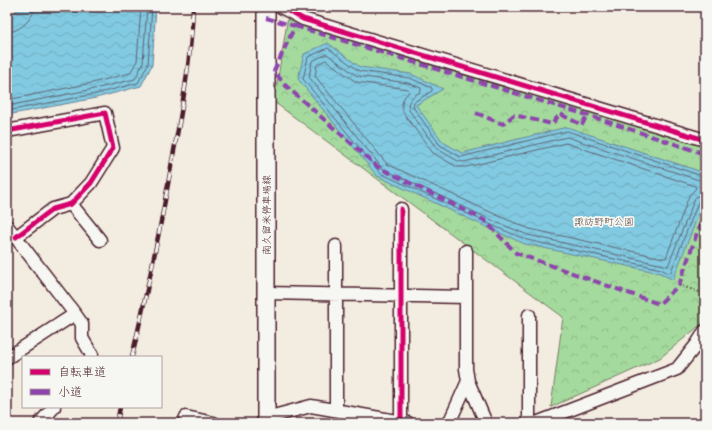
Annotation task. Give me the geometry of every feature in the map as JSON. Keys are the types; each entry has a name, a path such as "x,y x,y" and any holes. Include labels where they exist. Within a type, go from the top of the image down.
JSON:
{"main road":[{"name":"南久留米停車場線","path":"266,7 266,420"}],"street":[{"path":"281,7 303,19 705,140"},
{"path":"7,131 106,113 113,148 91,183 72,204 53,209 16,237"},
{"path":"72,204 100,240"},
{"path":"266,420 310,406 404,422 401,295 401,209"},
{"path":"7,226 82,324 82,338 91,356"},
{"path":"336,246 336,410"},
{"path":"466,251 466,369 468,381 486,423"},
{"path":"266,293 466,297"},
{"path":"7,358 75,314"},
{"path":"529,315 529,423"},
{"path":"540,422 677,369 697,344 705,331"},
{"path":"449,423 468,381"},
{"path":"40,423 53,408"},
{"path":"184,423 186,417 214,423"}],"path":[{"path":"679,285 705,294"}],"green space":[{"name":"諏訪野町公園","path":"288,16 705,147 704,322 660,358 551,407 563,317 274,102"}],"water":[{"path":"21,7 156,7 152,65 141,86 96,98 7,115 7,18"},
{"path":"328,43 360,67 411,74 443,89 416,105 443,142 462,153 567,127 705,173 705,197 673,280 660,273 525,244 377,176 298,79 304,54"}],"railway":[{"path":"132,356 158,235 186,84 193,7"},
{"path":"117,423 120,408"}],"marked path":[{"path":"266,18 295,26 274,71 285,85 378,167 484,220 516,253 659,304 679,285 705,210"},
{"path":"295,26 587,115 705,154"},
{"path":"476,113 503,124 514,115 552,124 560,114 582,125 587,115"}],"cycle path":[{"path":"281,7 303,19 705,140"},
{"path":"7,131 105,113 113,148 91,183 71,204 53,209 16,237"},
{"path":"401,209 401,421"}]}
